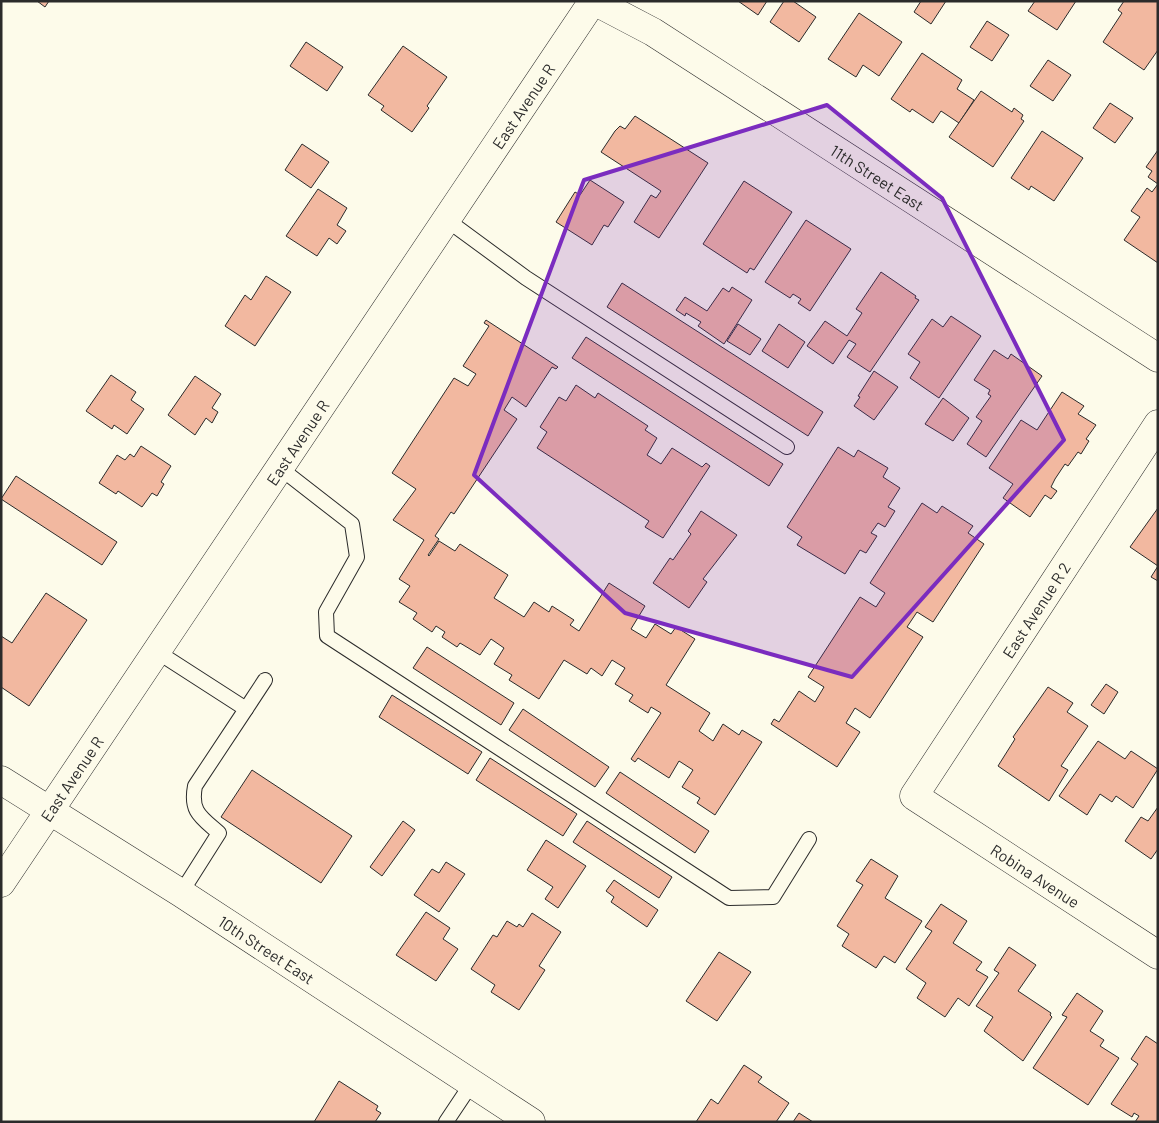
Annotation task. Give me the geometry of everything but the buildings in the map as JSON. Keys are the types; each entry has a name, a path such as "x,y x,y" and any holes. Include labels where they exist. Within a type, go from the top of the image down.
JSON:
{"main road":[{"name":"East Avenue R","path":"1,882 594,1"},
{"name":"11th Street East","path":"594,1 653,32 1158,358"},
{"name":"East Avenue R 2","path":"914,796 1158,424"},
{"name":"10th Street East","path":"1,780 181,893 531,1122"},
{"name":"Robina Avenue","path":"914,796 1158,955"}],"lane":[{"path":"448,220 526,278 787,447"},
{"path":"280,468 352,524 357,557 326,612 327,636 729,898 773,897 809,839"},
{"path":"156,651 246,709"},
{"path":"181,893 220,833 197,813 192,800 195,786 265,680"},
{"path":"446,1122 472,1083"}],"highlighted area":[{"path":"827,105 942,198 1064,440 852,677 625,613 474,475 584,180"}]}
